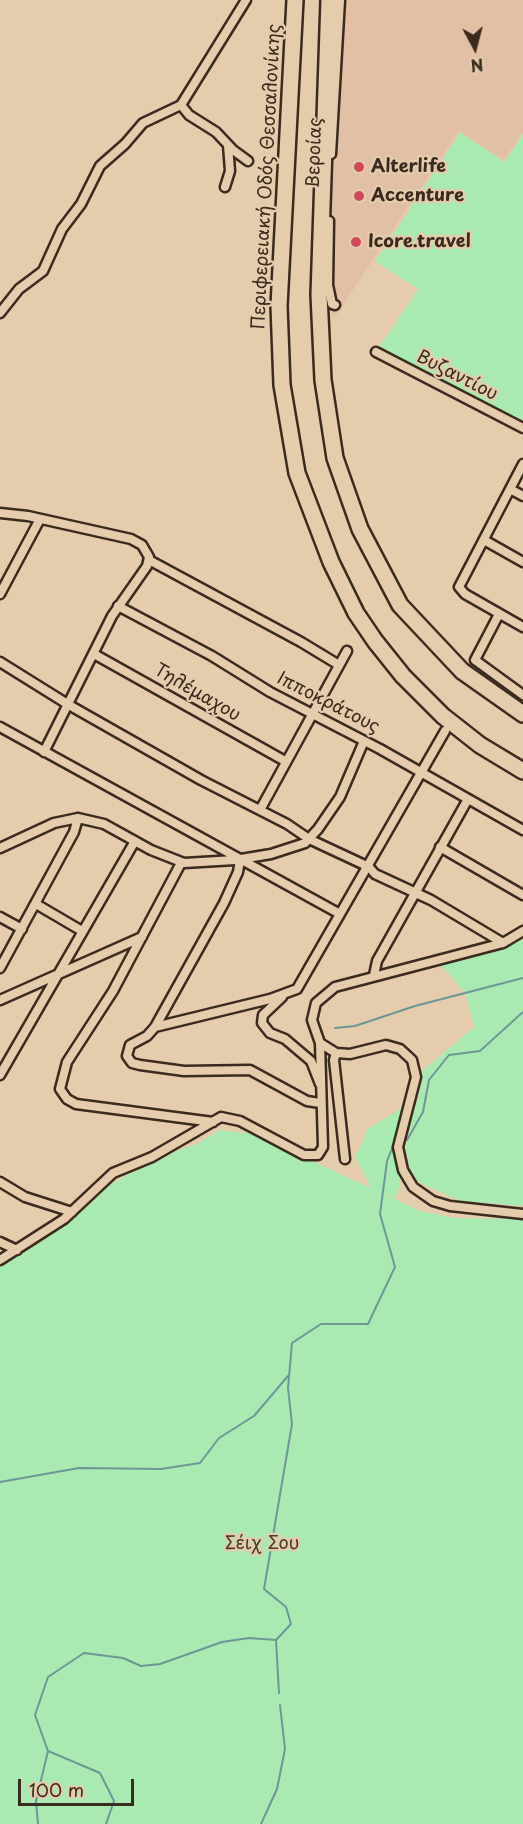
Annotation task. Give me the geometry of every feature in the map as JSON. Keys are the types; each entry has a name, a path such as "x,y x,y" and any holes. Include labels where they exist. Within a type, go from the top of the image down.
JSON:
{"highway":[{"name":"Περιφερειακή Οδός Θεσσαλονίκης","path":"295,0 279,306 282,385 297,473 331,562 356,613 375,641 402,675 443,716 480,746 523,771"},
{"path":"329,0 319,295 324,394 335,458 360,529 399,605 462,671 523,714"}],"street":[{"path":"0,313 19,289 44,271 62,229 81,204 100,166 143,123 181,105 246,0"},
{"name":"Βεροίας","path":"335,305 332,304 328,285 328,253 340,0"},
{"path":"181,105 189,115 216,132 248,161"},
{"path":"225,187 230,171 228,144"},
{"name":"Βυζαντίου","path":"376,352 523,429"},
{"path":"523,464 459,588 523,627"},
{"path":"510,489 523,496"},
{"path":"0,513 40,519 137,541 145,547 149,560 339,665"},
{"path":"0,594 40,519"},
{"path":"484,540 523,562"},
{"path":"44,752 118,606 149,560"},
{"name":"Ιπποκράτους","path":"118,606 523,830"},
{"path":"499,614 476,660 491,674 523,695"},
{"path":"260,810 347,651"},
{"name":"Τηλέμαχου","path":"94,654 285,761"},
{"path":"0,662 69,705 309,839 369,867 375,874 415,893 503,943"},
{"path":"0,727 340,915"},
{"path":"321,1087 311,1061 285,1039 270,1033 262,1023 263,1015 284,995 301,985 445,731"},
{"path":"0,848 54,823 78,818 96,821 182,863 240,860 275,853 309,839 336,804 364,741"},
{"path":"374,975 377,961 468,799"},
{"path":"0,968 74,832 78,818"},
{"path":"0,1076 135,841"},
{"path":"441,847 523,895"},
{"path":"240,860 238,873 224,903 155,1027 147,1036 129,1047 127,1056 132,1063 190,1071 250,1070 307,1101 320,1103"},
{"path":"182,863 113,991 67,1062 60,1083 61,1091 69,1101 76,1104 213,1122"},
{"path":"36,904 82,931"},
{"path":"0,917 22,929"},
{"path":"0,1260 72,1212 113,1173 152,1157 223,1117 233,1118 298,1153 315,1156 323,1146 320,1043 312,1020 316,1003 321,997 335,987 503,943 521,934"},
{"path":"0,1000 142,937"},
{"path":"155,1027 284,995"},
{"path":"320,1043 336,1053 350,1054 386,1045 400,1049 412,1060 416,1077 400,1133 398,1152 405,1176 419,1192 433,1201 450,1206 523,1214"},
{"path":"336,1053 334,1060 345,1159"},
{"path":"0,1182 25,1197 72,1212"},
{"path":"0,1242 17,1250"}],"shaded area":[{"path":"344,0 523,0 523,132 504,160 459,131 335,317 331,315 332,159"}],"green space":[{"path":"460,132 504,162 523,134 523,421 379,347 418,289 375,261"},
{"name":"Σέιχ Σου","path":"523,940 523,1206 461,1201 406,1177 399,1158 399,1187 395,1197 384,1194 420,1211 455,1218 523,1219 523,1824 0,1824 0,1264 69,1219 105,1187 162,1156 199,1143 220,1130 253,1134 371,1188 355,1157 368,1128 399,1110 421,1072 474,1027 465,993 438,962 487,952"}],"waterway":[{"path":"335,1028 355,1026 415,1006 523,978"},
{"path":"407,1140 423,1112 429,1080 449,1055 480,1051 523,1012"},
{"path":"106,1824 114,1801 100,1773 48,1751 35,1715 48,1677 84,1653 123,1658 141,1666 160,1664 222,1642 249,1638 276,1640 291,1624 286,1607 264,1589 292,1424 288,1388 292,1343 321,1324 368,1324 395,1267 380,1214 387,1161 393,1146"},
{"path":"0,1482 79,1468 161,1469 200,1463 219,1438 254,1416 288,1376"},
{"path":"276,1640 279,1693"},
{"path":"261,1824 277,1789 285,1749 280,1705"},
{"path":"38,1824 36,1801 48,1751"}],"place":[{"name":"Alterlife","path":"359,167"},
{"name":"Accenture","path":"359,196"},
{"name":"Icore.travel","path":"356,242"}]}
